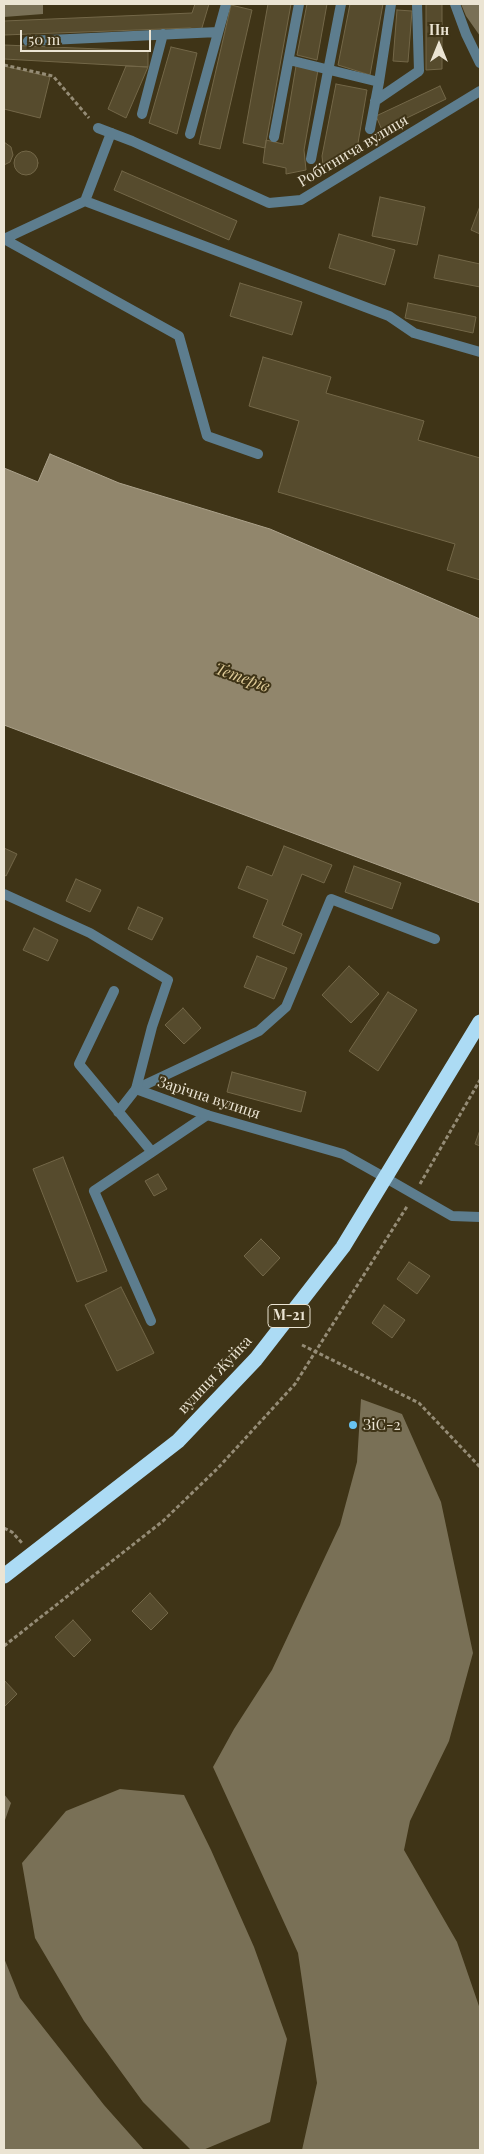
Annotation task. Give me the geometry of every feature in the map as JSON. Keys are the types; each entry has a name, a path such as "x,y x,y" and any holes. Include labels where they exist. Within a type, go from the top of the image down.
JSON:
{"highway":[{"name":"вулиця Жуйка","path":"4,1576 178,1441 256,1359 343,1247 480,1022"}],"street":[{"path":"190,134 226,4"},
{"path":"274,137 299,4"},
{"path":"311,160 330,70 341,4"},
{"path":"370,129 391,4"},
{"path":"375,101 419,71 417,4"},
{"path":"455,4 466,34 480,63"},
{"path":"28,41 218,32"},
{"path":"142,114 163,34"},
{"path":"289,60 379,82"},
{"name":"Робітнича вулиця","path":"98,128 269,203 301,200 480,91"},
{"path":"4,239 86,201 111,133"},
{"path":"86,201 390,316 414,333 480,352"},
{"path":"4,239 179,336 207,436 258,454"},
{"name":"Зарічна вулиця","path":"4,894 90,933 168,980 152,1027 136,1089 207,1115 343,1154 452,1216 480,1217"},
{"path":"118,1112 136,1089 259,1031 286,1007 331,899 435,939"},
{"path":"114,991 79,1064 152,1152"},
{"path":"151,1321 94,1191 207,1115"}],"path":[{"path":"4,65 53,76 98,128"},
{"path":"4,1646 163,1521 218,1468 295,1384 390,1236 480,1080"},
{"path":"302,1345 420,1403 480,1467"},
{"path":"4,1528 12,1532 32,1554"}],"shaded area":[{"path":"4,4 43,4 43,14 4,17"},
{"path":"461,4 480,4 480,36 466,16"},
{"path":"361,1399 402,1414 441,1502 473,1653 449,1741 410,1821 404,1850 457,1942 480,2009 480,2150 302,2150 317,2083 298,1953 213,1767 234,1729 272,1670 340,1525 357,1462"},
{"path":"120,1789 184,1795 211,1850 254,1947 287,2039 270,2122 203,2150 191,2150 143,2102 84,2021 35,1938 22,1863 66,1811"},
{"path":"4,1794 11,1803 4,1823"},
{"path":"4,1958 20,1998 104,2105 144,2150 4,2150"}],"water":[{"name":"Тетерів","path":"50,454 119,483 270,529 480,619 480,903 4,725 4,468 38,482"}],"building":[{"path":"195,4 209,4 201,31 190,28 4,35 4,21 192,13"},
{"path":"268,4 291,4 265,148 243,143"},
{"path":"307,4 327,4 317,60 297,55"},
{"path":"350,4 383,4 370,75 338,65"},
{"path":"426,4 442,4 442,69 426,70"},
{"path":"231,5 252,10 220,149 199,144"},
{"path":"397,10 412,11 408,62 393,61"},
{"path":"4,45 148,51 148,67 4,59"},
{"path":"171,47 197,53 177,134 149,123"},
{"path":"4,66 50,77 40,118 4,109"},
{"path":"126,66 148,67 126,118 108,109"},
{"path":"296,66 318,70 304,150 306,170 286,174 286,168 263,163 266,140 283,144"},
{"path":"336,84 367,90 357,149 323,165 322,156"},
{"path":"440,86 446,99 382,130 376,116"},
{"path":"4,142 11,147 13,155 10,162 4,165"},
{"path":"26,151 31,152 37,158 37,168 31,174 26,175 21,174 15,168 14,163 15,158 21,152"},
{"path":"122,171 237,221 229,240 114,190"},
{"path":"380,197 425,207 417,245 372,236"},
{"path":"480,206 480,234 471,230"},
{"path":"339,234 395,250 385,285 329,268"},
{"path":"439,255 480,264 480,287 434,278"},
{"path":"240,283 302,302 292,335 230,316"},
{"path":"408,303 476,317 473,333 405,318"},
{"path":"263,357 331,377 326,393 424,421 418,440 480,458 480,580 447,570 455,544 278,492 299,421 249,406"},
{"path":"284,846 332,865 324,883 302,874 282,925 302,934 294,954 253,937 268,900 238,888 247,866 272,876"},
{"path":"4,848 17,854 6,876 4,875"},
{"path":"354,866 401,883 392,909 345,892"},
{"path":"76,879 101,890 90,912 66,901"},
{"path":"138,907 163,918 152,940 128,929"},
{"path":"34,928 58,940 48,961 23,950"},
{"path":"257,956 287,968 274,999 244,987"},
{"path":"349,966 379,994 351,1023 322,995"},
{"path":"388,992 417,1010 378,1071 349,1051"},
{"path":"183,1008 201,1028 184,1044 165,1025"},
{"path":"232,1072 306,1092 301,1112 227,1092"},
{"path":"480,1130 480,1146 475,1144"},
{"path":"63,1157 107,1271 77,1282 33,1169"},
{"path":"158,1174 167,1189 154,1196 145,1181"},
{"path":"261,1239 280,1258 263,1276 244,1256"},
{"path":"409,1262 430,1276 417,1294 397,1279"},
{"path":"121,1287 154,1353 117,1371 85,1305"},
{"path":"384,1305 405,1320 392,1338 372,1323"},
{"path":"150,1593 168,1613 151,1630 132,1611"},
{"path":"73,1620 91,1640 74,1657 55,1637"},
{"path":"4,1680 17,1694 4,1707"}],"place":[{"name":"ЗіС-2","path":"353,1425"}]}
